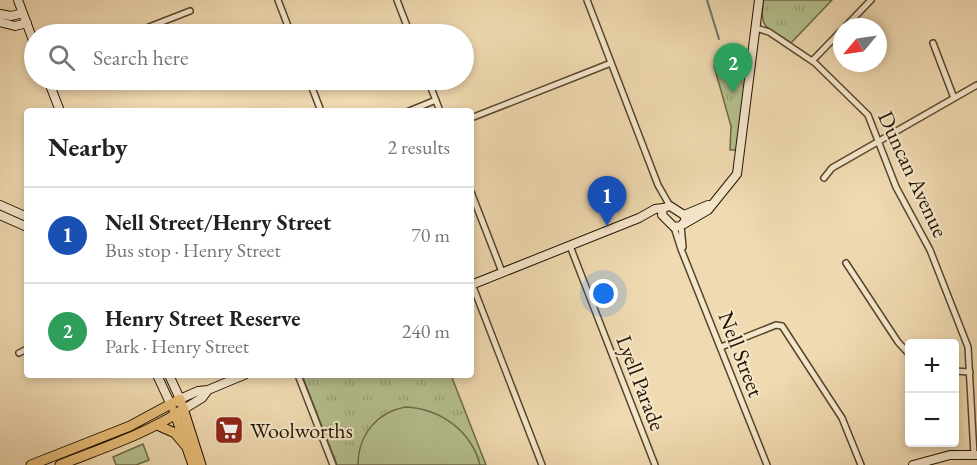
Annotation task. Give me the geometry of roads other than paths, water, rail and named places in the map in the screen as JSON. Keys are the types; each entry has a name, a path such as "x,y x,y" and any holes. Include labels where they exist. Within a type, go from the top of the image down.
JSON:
{"main road":[{"path":"31,465 130,426 171,405 180,407"},
{"path":"60,465 157,425 180,407"},
{"path":"180,407 193,465"},
{"path":"180,407 201,465"},
{"path":"157,425 174,432 189,452"}],"street":[{"path":"0,22 15,26 27,23 18,0"},
{"path":"278,0 287,24"},
{"path":"397,0 406,24"},
{"path":"587,0 658,185 664,209 681,223"},
{"path":"681,223 698,210 714,202 733,180 738,169 759,0"},
{"path":"853,18 871,0"},
{"path":"157,24 190,11"},
{"path":"0,14 11,16 23,13"},
{"name":"Duncan Avenue","path":"756,28 769,32 812,61 865,110 896,187 930,250 968,346 975,455"},
{"path":"812,61 833,39"},
{"path":"933,43 954,98"},
{"path":"474,117 611,63"},
{"path":"824,178 832,168 977,85"},
{"path":"52,90 59,108"},
{"path":"313,90 320,108"},
{"path":"432,90 439,108"},
{"path":"416,108 436,100"},
{"path":"474,201 502,272"},
{"path":"0,205 24,216"},
{"path":"474,283 664,209"},
{"path":"664,209 681,223"},
{"path":"0,215 24,226"},
{"name":"Nell Street","path":"681,223 684,254 767,465"},
{"name":"Lyell Parade","path":"570,246 655,465"},
{"path":"846,263 905,350"},
{"path":"474,289 542,465"},
{"path":"721,347 776,325 782,326 842,418 861,465"},
{"path":"19,353 24,350"},
{"path":"959,371 970,372"},
{"path":"158,378 171,405"},
{"path":"170,378 180,407 198,390 208,390 237,378"},
{"path":"299,378 333,465"},
{"path":"914,464 950,455 975,455"}],"waterway":[{"path":"707,0 719,39"}],"place":[{"name":"Henry Street Reserve","path":"733,93"},
{"name":"Nell Street/Henry Street","path":"607,226"},
{"name":"Woolworths","path":"229,430"}]}
